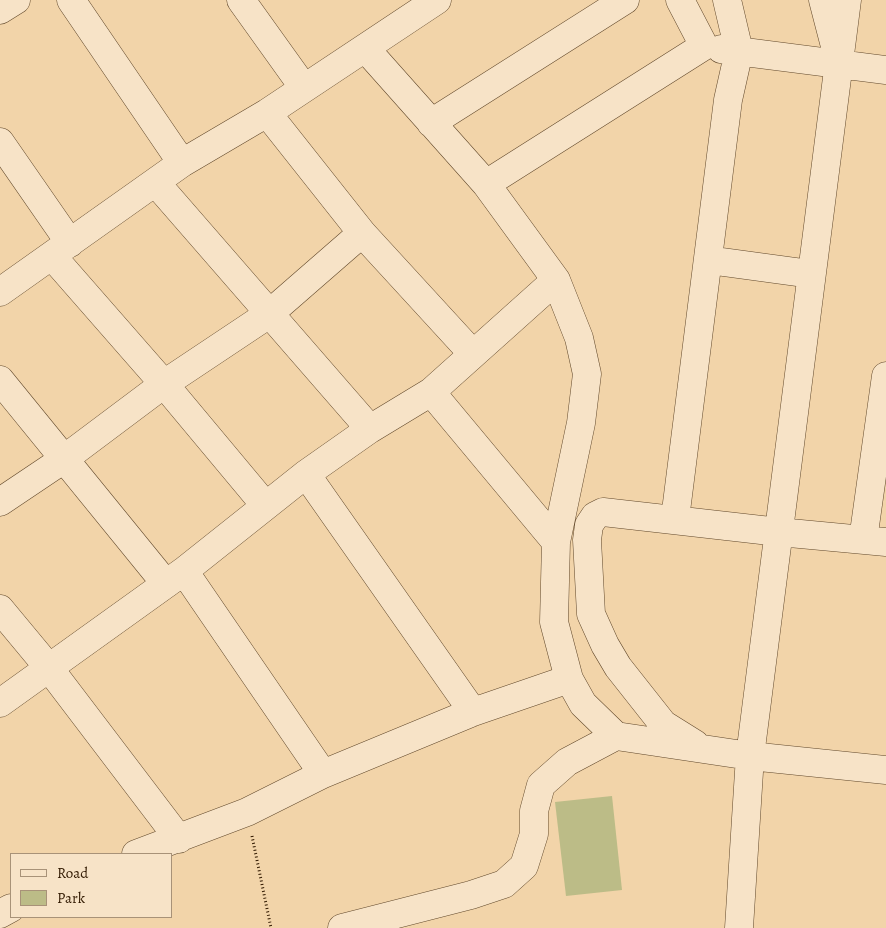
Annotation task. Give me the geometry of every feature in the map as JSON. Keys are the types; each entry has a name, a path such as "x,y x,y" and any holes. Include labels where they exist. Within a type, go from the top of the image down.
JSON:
{"street":[{"path":"0,10 16,0"},
{"path":"72,0 182,163"},
{"path":"240,0 304,88"},
{"path":"431,123 625,0"},
{"path":"680,0 704,46"},
{"path":"675,519 728,100 740,51 727,0"},
{"path":"823,0 839,63"},
{"path":"739,928 750,756 847,0"},
{"path":"0,292 182,163 267,113 365,48 425,4"},
{"path":"486,184 704,46 886,70"},
{"path":"365,48 486,184 556,280 579,338 588,374 581,423 556,542 554,622 569,679 584,704 616,736"},
{"path":"267,113 362,233 473,354"},
{"path":"0,142 61,249 164,384 265,505"},
{"path":"156,183 370,429"},
{"path":"0,502 64,459 164,384 269,314 362,233"},
{"path":"708,260 811,274"},
{"path":"0,703 175,578 306,474 370,429 431,392 556,280"},
{"path":"702,748 663,724 618,667 605,644 591,614 587,540 589,525 595,516 603,512 874,541 886,376"},
{"path":"0,380 64,459 175,578 323,774"},
{"path":"431,392 556,542"},
{"path":"306,474 473,712"},
{"path":"0,609 49,668 179,839"},
{"path":"139,853 247,812 323,774 473,712 569,679"},
{"path":"342,928 391,922 504,884 524,866 534,834 534,810 541,785 567,762 616,736 750,756 886,770"}],"path":[{"path":"247,812 271,928"}],"green space":[{"path":"612,796 622,890 566,896 555,802"}]}
